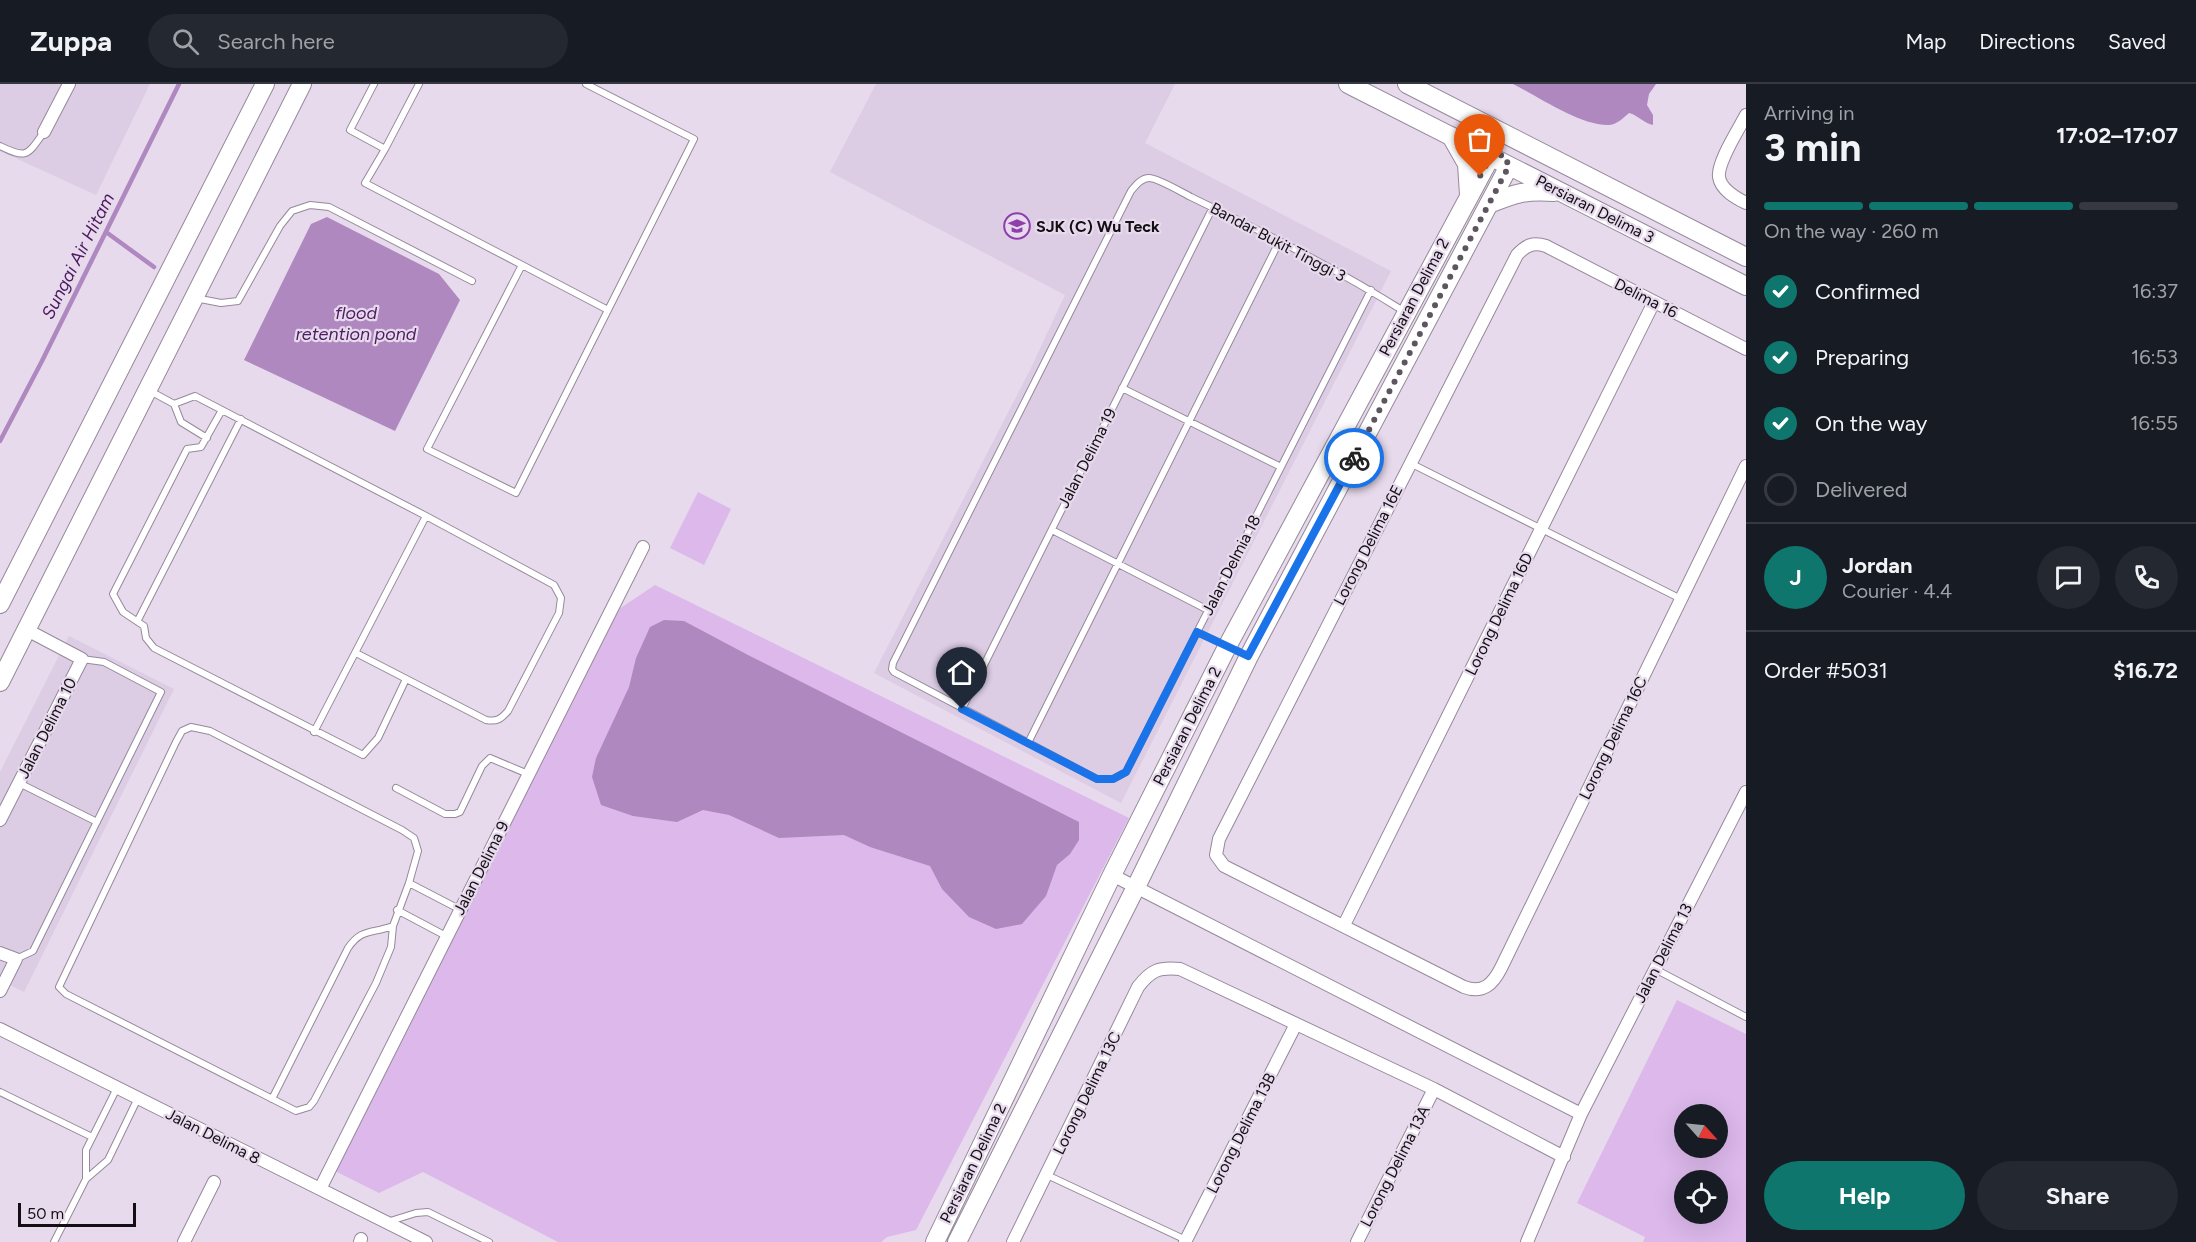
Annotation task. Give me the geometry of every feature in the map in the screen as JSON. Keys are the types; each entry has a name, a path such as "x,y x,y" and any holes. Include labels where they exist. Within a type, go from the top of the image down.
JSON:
{"street":[{"path":"44,132 69,84"},
{"path":"0,604 265,84"},
{"path":"0,682 302,84"},
{"name":"Persiaran Delima 3","path":"1348,84 1501,159 1562,193 1746,286"},
{"name":"Persiaran Delima 3","path":"1407,84 1746,257"},
{"path":"1741,200 1725,189 1719,177 1721,164 1746,115"},
{"path":"1489,126 1501,159 1532,148"},
{"path":"1451,136 1467,164 1469,195"},
{"name":"Persiaran Delima 2","path":"935,1242 1112,875 1228,645 1469,195 1501,159"},
{"name":"Persiaran Delima 2","path":"957,1242 1136,887 1248,656 1489,204 1501,159"},
{"path":"1489,204 1517,192 1531,190 1562,193"},
{"name":"Lorong Delima 16E","path":"1344,925 1224,866 1216,855 1219,839 1517,255 1526,246 1537,243 1546,246"},
{"name":"Delima 16","path":"1546,246 1746,349"},
{"name":"Lorong Delima 16D","path":"1344,925 1654,302"},
{"name":"Lorong Delima 16C","path":"1344,925 1472,990 1484,989 1497,977 1746,466"},
{"name":"Jalan Delima 9","path":"320,1189 459,909 644,547"},
{"name":"Jalan Delima 10","path":"0,820 82,659 27,630"},
{"name":"Jalan Delima 13","path":"1564,1157 1581,1114 1746,792"},
{"path":"1112,875 1581,1114"},
{"path":"0,953 16,959 0,991"},
{"name":"Lorong Delima 13C","path":"1013,1242 1138,987 1149,974 1166,968 1180,969 1296,1024"},
{"path":"1296,1024 1434,1089 1564,1157 1527,1242"},
{"name":"Lorong Delima 13B","path":"1187,1242 1296,1024"},
{"name":"Jalan Delima 8","path":"0,1029 426,1242"},
{"name":"Lorong Delima 13A","path":"1357,1242 1434,1089"},
{"path":"184,1242 214,1182"}],"lane":[{"path":"374,84 350,130 385,149"},
{"path":"419,84 365,183 608,310"},
{"path":"522,265 427,449 516,493 694,139 586,84"},
{"path":"0,146 18,155 24,155 30,152 44,132"},
{"name":"Bandar Bukit Tinggi 3","path":"899,675 892,669 904,642 1131,191 1139,182 1149,178 1213,207 1371,290 1406,312"},
{"path":"195,298 220,303 238,301 253,278 280,226 292,211 310,205 328,207 471,281"},
{"name":"Jalan Delima 19","path":"962,709 1213,207"},
{"path":"1028,743 1279,242"},
{"name":"Jalan Delmia 18","path":"899,675 1097,779 1113,779 1126,772 1371,290"},
{"path":"1122,388 1281,467"},
{"path":"148,391 174,405 181,422 207,438"},
{"path":"174,405 195,396 242,419 554,585 561,598 559,613 508,711 500,719 486,720 356,653"},
{"path":"222,410 201,447 187,449 113,594 123,612 144,626 146,638 154,648 314,732 363,755 378,738 406,679"},
{"path":"138,620 242,419"},
{"path":"1410,462 1681,599"},
{"path":"314,732 426,516"},
{"path":"1052,530 1208,610"},
{"path":"1197,632 1248,656"},
{"path":"16,959 33,951 161,692 104,662 82,659"},
{"path":"191,727 210,731 414,838 418,851 409,883 397,910 391,947 376,983 314,1101 309,1107 296,1111 66,994 59,987 182,731 191,727"},
{"path":"396,788 445,814 452,815 460,812 482,766 490,758 528,774"},
{"path":"19,783 97,822"},
{"path":"409,883 459,909"},
{"path":"397,910 446,936"},
{"path":"272,1099 348,948 362,933 376,932 393,926"},
{"path":"1655,969 1746,1017"},
{"path":"86,1179 86,1149 117,1088"},
{"path":"0,1092 92,1137"},
{"path":"54,1242 86,1179 108,1160 138,1098"},
{"path":"1047,1175 1187,1242"},
{"path":"386,1222 416,1213 428,1212 489,1242"}],"shaded area":[{"path":"0,84 150,84 96,195 0,151"},
{"path":"876,84 1175,84 1145,143 1391,271 1121,803 874,673 1031,368 1065,295 830,172"},
{"path":"698,492 731,509 704,565 670,548"},
{"path":"655,585 1129,818 916,1230 887,1237 881,1242 558,1242 423,1172 379,1193 333,1170 613,613"},
{"path":"69,636 174,689 24,992 0,980 0,772"},
{"path":"1677,1000 1746,1034 1746,1242 1643,1242 1645,1237 1577,1203"}],"water":[{"path":"1513,84 1656,84 1649,94 1647,105 1653,115 1653,125 1629,113 1618,122 1609,125 1585,121"},
{"name":"flood retention pond","path":"327,217 439,274 460,300 395,431 244,360 311,224"},
{"path":"664,620 684,621 1079,822 1079,840 1070,854 1057,865 1046,896 1022,924 996,929 969,917 942,889 930,866 870,847 844,835 779,838 729,815 703,810 677,822 633,816 601,805 592,777 596,758 629,687 636,658 650,627"}],"waterway":[{"name":"Sungai Air Hitam","path":"0,441 179,84"},
{"path":"106,232 154,267"}],"way so far":[{"path":"1354,458 1509,166 1504,155 1491,156 1480,176"}],"place":[{"name":"SJK (C) Wu Teck","path":"1017,226"}],"route":[{"path":"962,709 1097,779 1113,779 1126,772 1197,632 1248,656 1354,458"}]}
